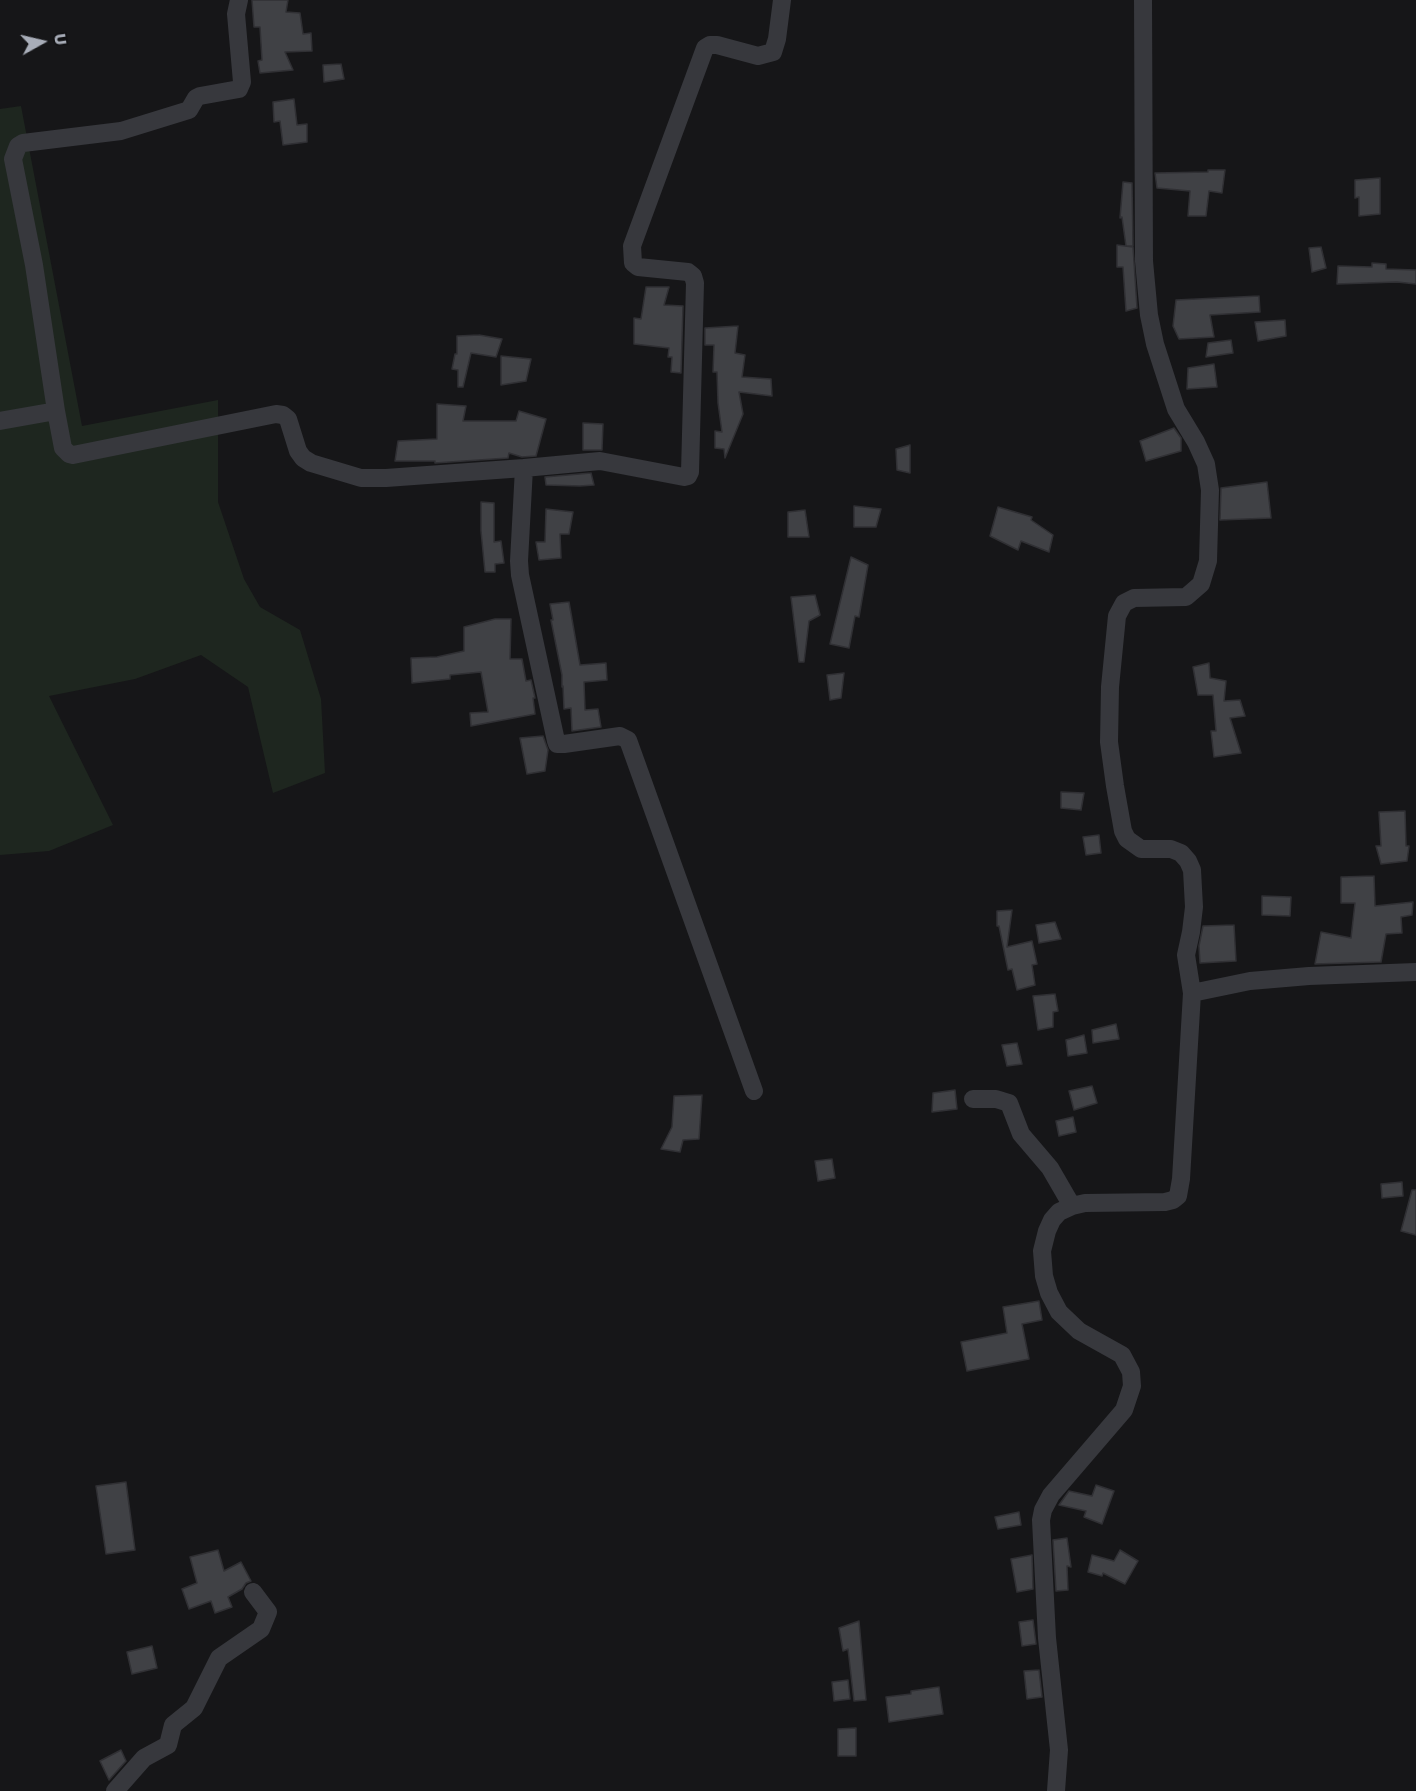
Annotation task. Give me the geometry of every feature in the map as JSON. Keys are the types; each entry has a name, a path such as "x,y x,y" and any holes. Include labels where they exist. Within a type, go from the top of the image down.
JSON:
{"street":[{"path":"239,0 236,14 242,82 239,89 200,96 196,98 189,110 121,131 23,143 15,152 13,159 34,265 62,443 66,451 73,455 276,414 288,419 298,451 303,458 311,463 361,478 600,461 688,476 690,472 695,283 693,276 688,272 638,267 633,263 632,246 705,48 717,45 758,56 773,52 782,0"},
{"path":"1056,1791 1059,1750 1047,1638 1041,1520 1043,1510 1051,1495 1124,1410 1132,1386 1131,1372 1122,1354 1079,1331 1059,1312 1049,1293 1044,1276 1042,1251 1047,1231 1059,1212 1072,1206 1085,1203 1165,1202 1178,1196 1192,993 1186,955 1194,907 1192,870 1181,853 1171,849 1141,849 1127,839 1118,806 1109,742 1114,638 1117,616 1124,603 1134,598 1186,597 1201,584 1209,561 1210,490 1206,464 1176,409 1155,344 1149,315 1144,261 1143,0"},
{"path":"0,421 56,411"},
{"path":"524,468 520,576 555,741 558,744 564,744 620,736 628,740 754,1091"},
{"path":"1192,993 1250,981 1416,972"},
{"path":"973,1099 996,1099 1009,1103 1021,1134 1050,1168 1072,1206"},
{"path":"115,1791 144,1758 168,1746 173,1725 194,1708 219,1658 261,1629 268,1612 253,1592"}],"shaded area":[{"path":"21,106 82,426 218,400 218,502 244,579 260,607 300,630 321,699 325,773 273,793 248,687 201,655 135,679 49,696 113,825 49,851 0,855 0,109"}],"building":[{"path":"252,0 288,0 286,12 300,13 303,34 311,33 312,51 285,52 293,70 260,73 258,61 262,60 260,27 254,27"},
{"path":"341,64 344,79 324,82 323,65"},
{"path":"294,99 297,125 307,124 307,142 283,145 280,121 274,122 273,102"},
{"path":"1208,170 1225,170 1222,193 1209,191 1206,216 1188,216 1190,191 1157,188 1155,173 1208,172"},
{"path":"1380,178 1380,214 1359,216 1359,197 1355,198 1355,180"},
{"path":"1123,182 1132,183 1133,246 1126,246 1122,217 1120,218"},
{"path":"1117,245 1133,247 1137,308 1126,311 1123,267 1117,267"},
{"path":"1321,247 1326,268 1312,272 1309,248"},
{"path":"1372,263 1386,264 1386,269 1416,270 1416,284 1397,282 1337,284 1338,266 1372,267"},
{"path":"646,287 669,287 664,305 683,306 681,373 671,372 672,357 668,357 669,348 634,344 634,318 641,319"},
{"path":"1259,296 1260,312 1210,315 1214,337 1179,339 1173,326 1176,300"},
{"path":"1285,320 1286,336 1258,341 1255,322"},
{"path":"738,326 735,353 745,355 742,377 771,379 772,396 739,392 743,414 725,458 724,449 715,448 715,431 722,432 717,372 713,372 714,345 705,345 705,328"},
{"path":"479,335 502,339 496,357 471,353 463,387 458,387 458,370 452,369 455,354 457,354 457,336"},
{"path":"1231,340 1233,353 1206,357 1208,343"},
{"path":"501,356 531,359 526,381 501,385"},
{"path":"1214,364 1217,387 1187,389 1188,368"},
{"path":"437,404 466,406 463,421 516,421 519,411 546,419 536,456 522,457 509,453 508,458 435,463 435,461 395,461 398,441 437,439"},
{"path":"583,423 603,424 602,450 583,450"},
{"path":"1174,428 1181,438 1181,451 1146,461 1140,441"},
{"path":"910,445 910,473 897,470 896,449"},
{"path":"591,473 594,485 546,485 545,477"},
{"path":"1267,482 1271,518 1220,520 1221,488"},
{"path":"481,502 494,503 494,542 501,541 504,563 495,564 495,572 485,572"},
{"path":"854,506 881,509 876,527 854,527"},
{"path":"998,507 1032,517 1031,520 1053,535 1049,552 1021,541 1018,550 990,536"},
{"path":"546,509 573,512 569,534 560,534 561,558 539,560 536,542 545,542"},
{"path":"805,510 809,537 788,537 788,512"},
{"path":"851,557 868,565 859,617 855,616 849,648 830,644"},
{"path":"815,595 820,615 809,621 804,662 799,662 791,597"},
{"path":"569,602 580,665 606,663 607,680 584,682 585,710 598,709 601,727 572,731 571,708 564,709 562,675 550,604"},
{"path":"495,619 511,619 510,659 522,659 526,681 531,680 535,698 533,698 535,714 471,726 470,713 488,712 481,672 450,675 450,679 412,683 411,658 437,657 464,651 464,627"},
{"path":"1209,663 1210,678 1226,681 1224,701 1240,700 1245,716 1230,718 1241,753 1214,757 1211,731 1216,731 1213,695 1198,695 1193,667"},
{"path":"844,673 841,698 830,700 827,675"},
{"path":"543,736 548,750 545,771 527,774 520,738"},
{"path":"1061,792 1084,793 1081,810 1061,808"},
{"path":"1405,811 1406,846 1409,846 1407,861 1381,864 1376,846 1381,846 1379,812"},
{"path":"1099,835 1101,853 1086,855 1083,837"},
{"path":"1374,876 1375,906 1413,902 1412,915 1401,917 1402,933 1386,934 1381,962 1315,964 1321,932 1351,938 1355,903 1341,903 1341,877"},
{"path":"1262,896 1291,897 1290,916 1262,915"},
{"path":"1012,910 1007,947 1032,941 1037,964 1032,965 1035,985 1017,990 1012,969 1008,970 999,926 997,926 997,911"},
{"path":"1055,922 1061,939 1039,943 1036,925"},
{"path":"1234,925 1236,961 1200,963 1199,946 1203,926"},
{"path":"1055,994 1058,1011 1053,1012 1053,1027 1038,1030 1033,996"},
{"path":"1116,1024 1119,1039 1093,1043 1092,1030"},
{"path":"1084,1035 1087,1053 1068,1056 1066,1040"},
{"path":"1017,1043 1022,1064 1007,1066 1002,1045"},
{"path":"1092,1086 1097,1103 1074,1110 1069,1091"},
{"path":"955,1090 957,1109 932,1112 933,1093"},
{"path":"702,1095 699,1139 683,1140 680,1152 661,1149 672,1127 674,1096"},
{"path":"1073,1117 1076,1132 1059,1136 1056,1121"},
{"path":"832,1159 835,1178 818,1181 815,1161"},
{"path":"1402,1182 1403,1196 1382,1198 1381,1184"},
{"path":"1412,1190 1416,1190 1416,1235 1401,1231"},
{"path":"1039,1301 1042,1320 1022,1324 1029,1359 967,1371 961,1342 1007,1333 1003,1307"},
{"path":"126,1482 135,1550 106,1554 96,1486"},
{"path":"1096,1485 1114,1491 1102,1524 1084,1517 1086,1511 1059,1505 1069,1491 1092,1496"},
{"path":"1019,1512 1021,1525 998,1529 995,1517"},
{"path":"1067,1538 1071,1567 1067,1566 1068,1590 1056,1591 1053,1540"},
{"path":"218,1550 224,1571 241,1562 251,1581 228,1597 232,1607 215,1613 211,1601 189,1609 182,1589 197,1583 190,1557"},
{"path":"1120,1550 1138,1561 1125,1584 1103,1573 1102,1576 1088,1572 1092,1555 1114,1561"},
{"path":"1032,1555 1033,1589 1017,1592 1011,1559"},
{"path":"1033,1620 1036,1644 1022,1646 1019,1622"},
{"path":"859,1621 866,1700 854,1701 848,1649 843,1651 839,1628"},
{"path":"152,1646 157,1668 132,1674 127,1652"},
{"path":"1039,1670 1042,1697 1027,1699 1024,1671"},
{"path":"848,1680 850,1699 834,1701 832,1682"},
{"path":"939,1687 943,1714 889,1722 886,1697"},
{"path":"856,1728 856,1756 838,1756 838,1729"},
{"path":"121,1750 126,1761 109,1780 100,1761"}]}
